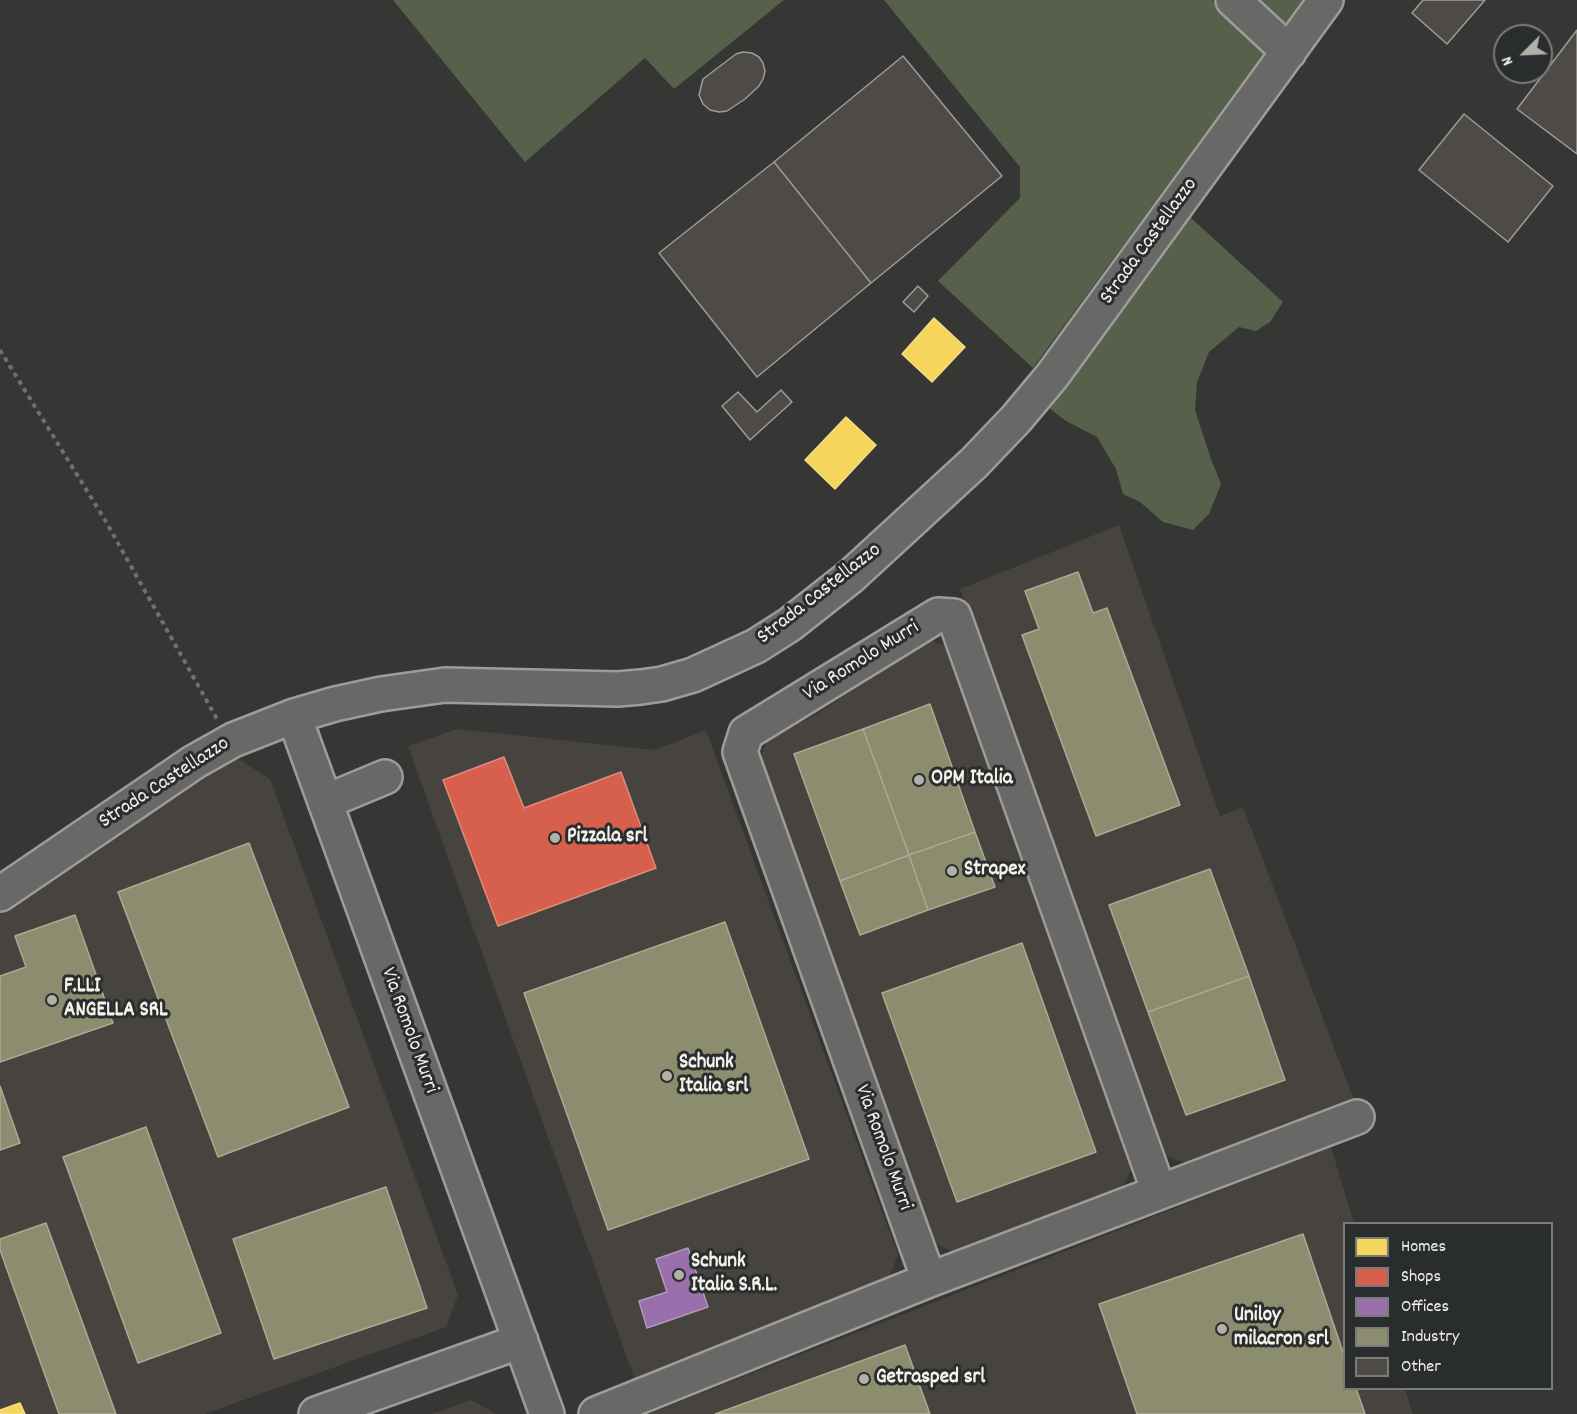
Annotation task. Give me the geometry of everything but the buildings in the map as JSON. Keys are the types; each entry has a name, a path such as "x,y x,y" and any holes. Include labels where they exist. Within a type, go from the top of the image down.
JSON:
{"street":[{"path":"1233,0 1288,52"},
{"name":"Strada Castellazzo","path":"0,894 194,762 233,740 294,716 381,694 445,685 618,689 662,684 693,675 713,666 756,646 789,625 850,577 974,463 1016,419 1058,367 1326,0"},
{"name":"Via Romolo Murri","path":"929,1280 740,752 746,733 939,615 954,616 1159,1192"},
{"name":"Via Romolo Murri","path":"294,716 547,1414"},
{"path":"325,802 385,777"},
{"path":"596,1414 929,1280 1357,1117"},
{"path":"316,1414 521,1341"}],"path":[{"path":"0,350 105,520 220,724 233,740"}],"shaded area":[{"path":"1119,525 1220,816 1243,807 1354,1100 1190,1165 1164,1155 960,589"},
{"path":"928,640 947,646 1133,1166 1121,1191 955,1253 931,1241 759,761 768,737 812,717"},
{"path":"457,729 655,750 706,730 898,1255 889,1279 635,1380 408,746"},
{"path":"232,755 270,779 458,1295 446,1327 205,1414 0,1414 0,911 188,782"},
{"path":"1331,1147 1354,1222 1343,1222 1343,1390 1405,1390 1413,1414 648,1414"},
{"path":"471,1400 496,1414 432,1414"}],"green space":[{"path":"393,0 784,0 674,89 645,58 525,162"},
{"path":"884,0 1212,0 1266,51 1033,368 938,281 1020,198 1020,167"},
{"path":"1259,0 1304,0 1286,25"},
{"path":"1190,217 1283,302 1270,322 1256,331 1239,327 1209,352 1197,382 1195,410 1221,484 1209,514 1193,530 1163,522 1140,502 1123,494 1116,469 1097,437 1066,421 1049,408"}],"place":[{"name":"OPM Italia","path":"919,780"},
{"name":"Pizzala srl","path":"555,838"},
{"name":"Strapex","path":"952,871"},
{"name":"F.LLI ANGELLA SRL","path":"52,1000"},
{"name":"Schunk Italia srl","path":"667,1076"},
{"name":"Schunk Italia S.R.L.","path":"679,1275"},
{"name":"Uniloy milacron srl","path":"1222,1329"},
{"name":"Getrasped srl","path":"864,1379"}]}
